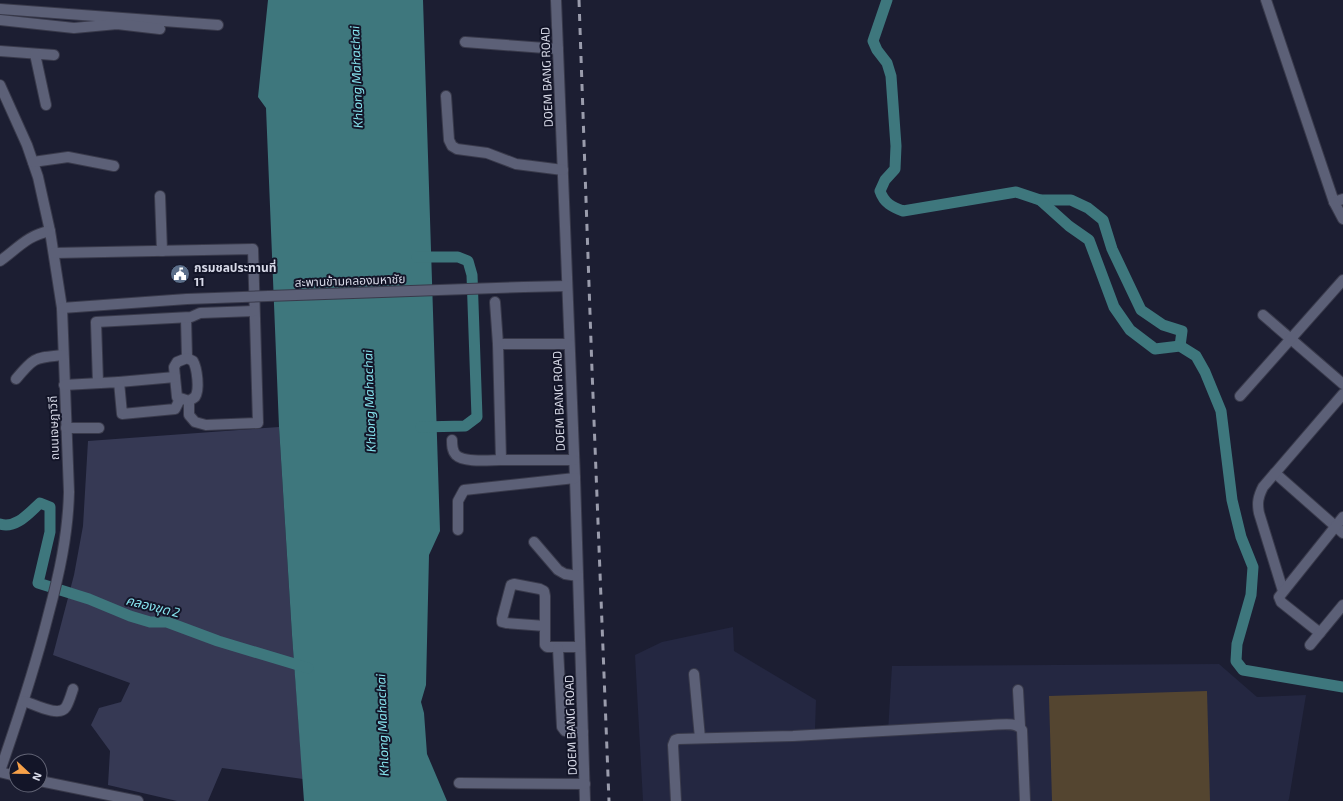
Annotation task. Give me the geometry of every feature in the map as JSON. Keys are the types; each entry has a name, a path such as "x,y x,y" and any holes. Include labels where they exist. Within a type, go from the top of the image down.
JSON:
{"street":[{"name":"DOEM BANG ROAD","path":"556,0 575,478 585,801"},
{"path":"1266,0 1339,200 1343,219"},
{"path":"0,9 218,25"},
{"path":"0,20 74,28 117,24 160,29"},
{"path":"465,42 558,49"},
{"path":"0,51 54,55"},
{"path":"35,54 46,105"},
{"name":"ถนนเจษฎาวิถี","path":"0,771 37,658 56,584 65,542 69,492 62,308 54,253 38,177 27,145 1,88"},
{"path":"446,96 449,140 452,146 457,149 487,153 516,164 563,170"},
{"path":"33,162 68,157 114,166"},
{"path":"160,196 162,251"},
{"path":"0,261 38,233 50,231"},
{"path":"54,253 253,249 258,423 206,425 195,422 189,415 185,400"},
{"path":"1240,396 1343,280"},
{"name":"สะพานข้ามคลองมหาชัย","path":"62,308 187,299 567,286"},
{"path":"495,302 498,344 501,460"},
{"path":"98,383 96,322 186,318 200,313 254,311"},
{"path":"1263,316 1343,384"},
{"path":"186,318 187,358"},
{"path":"498,344 569,344"},
{"path":"16,379 29,363 35,359 63,355"},
{"path":"119,382 122,414 175,409 185,400 195,397 197,391 196,367 193,361 187,358 177,362 174,367 177,397 185,400"},
{"path":"64,385 175,377"},
{"path":"1283,591 1268,546 1258,504 1258,496 1263,487 1343,394"},
{"path":"66,428 100,428"},
{"path":"452,440 455,454 463,459 574,460"},
{"path":"1275,473 1339,530"},
{"path":"458,530 458,501 464,490 575,478"},
{"path":"1320,633 1281,602 1279,597 1339,530 1343,518"},
{"path":"534,542 558,570 565,574 578,576"},
{"path":"545,626 506,624 502,622 505,606 512,585 514,584 544,591 545,596 545,626 545,645 547,647 580,647"},
{"path":"1310,645 1343,605"},
{"path":"558,648 562,727 565,731 583,732"},
{"path":"694,674 700,738"},
{"path":"24,701 54,712 62,711 66,707 73,689"},
{"path":"1018,690 1020,726 1022,730 1025,801"},
{"path":"676,801 674,740 793,736 990,725 1020,726"},
{"path":"48,783 138,801"},
{"path":"459,783 585,784"}],"shaded area":[{"path":"279,427 303,779 222,768 208,801 177,801 108,785 110,751 91,725 99,708 121,702 130,683 53,655 74,575 83,526 88,441"},
{"path":"733,627 734,651 816,700 815,729 888,732 892,666 1219,664 1257,697 1306,695 1289,799 1288,801 643,801 635,655 662,642"}],"water":[{"name":"Khlong Mahachai","path":"268,0 423,0 440,531 429,555 426,685 421,702 424,713 427,754 447,801 304,801 279,427 266,108 258,97"}],"building":[{"path":"1207,691 1210,801 1052,801 1049,696"}],"waterway":[{"path":"887,0 873,41 877,50 887,63 891,76 896,146 895,169 885,180 880,191 886,202 903,211 1016,192 1040,200 1071,200 1088,208 1103,220 1112,249 1141,310 1163,325 1182,331 1180,346"},
{"path":"1040,200 1069,226 1089,240 1114,307 1130,330 1155,349 1180,346 1196,356 1205,372 1221,411 1232,500 1241,537 1253,567 1251,595 1237,644 1236,661 1243,670 1343,687"},
{"path":"417,257 458,257 468,261 472,275 477,417 465,426 421,427"},
{"name":"คลองขุด 2","path":"0,524 6,525 17,522 40,503 50,507 50,532 38,583 89,599 130,616 150,622 167,622 218,641 308,668"}],"railway":[{"path":"579,0 609,801"}],"place":[{"name":"กรมชลประทานที่ 11","path":"180,274"}]}
